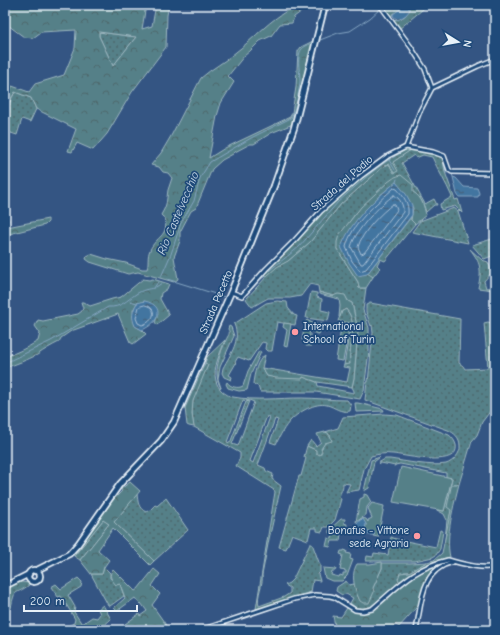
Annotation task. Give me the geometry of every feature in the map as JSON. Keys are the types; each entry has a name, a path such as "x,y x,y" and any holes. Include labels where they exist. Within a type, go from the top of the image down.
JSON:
{"main road":[{"name":"Strada Pecetto","path":"5,586 32,571 62,558 73,549 120,484 169,431 231,292 266,208 294,128 325,5"},
{"name":"Strada Pecetto","path":"14,582 37,582 44,569 49,564"},
{"path":"35,571 38,572 40,576"},
{"path":"29,574 28,577 30,581"}],"street":[{"path":"380,5 411,47 429,78 432,88"},
{"path":"495,59 432,88 423,105 406,146 444,156 449,170 452,172 495,173"},
{"name":"Strada del Podio","path":"231,292 242,296 321,211 361,176 388,156 406,146"},
{"path":"201,630 282,603 315,595 330,596 350,608 359,611 367,611 372,609 416,571 445,560 486,568 495,566"},
{"path":"416,630 422,593 427,581 436,570 453,562"}],"green space":[{"path":"5,5 146,5 142,29 152,26 156,5 169,5 167,15 166,47 132,92 107,134 93,150 77,143 72,152 68,151 76,129 36,109 31,98 15,92 9,102 6,102 12,86 29,92 35,84 64,75 75,48 76,30 41,32 33,38 24,37 5,23","holes":["99,32 136,37 113,66 99,36"]},
{"path":"293,5 310,5 294,17 292,23 280,24 271,36 260,41 244,56 228,76 234,82 221,103 209,158 225,148 290,117 296,87 298,51 301,47 315,40 293,124 271,133 254,144 250,144 235,152 222,160 212,169 196,208 191,211 180,232 180,241 174,257 178,279 174,282 138,272 128,274 90,262 86,259 87,256 91,254 126,263 142,269 147,269 150,250 164,233 166,224 165,218 161,215 166,205 168,190 172,178 168,173 163,172 159,167 151,165 161,153 171,136 201,78 232,56 269,23 292,8"},
{"path":"390,5 391,8 399,5 428,5 399,29 393,20 402,18 406,15 393,13 391,18 384,8"},
{"path":"99,32 136,37 113,66 99,36"},
{"path":"15,92 31,98 36,109 30,122 22,119 17,135 5,131 7,111"},
{"path":"405,148 412,149 393,162 398,171 394,173 389,164 384,166 341,204 310,242 288,261 258,280 344,191 363,175"},
{"path":"412,149 440,156 443,160 445,172 455,200 458,199 462,213 455,206 441,210 440,204 452,197 432,157 423,155 416,158 414,155 402,163 425,204 434,199 437,205 434,205 426,212 420,199 412,191 388,182 355,214 340,235 337,249 358,282 359,288 366,288 363,310 369,328 369,351 364,390 360,399 316,392 260,392 258,386 253,384 253,380 258,364 265,355 262,368 267,376 303,377 317,382 318,386 354,393 352,387 358,331 352,303 348,301 345,296 333,296 319,292 318,286 310,284 301,296 290,298 268,298 252,307 246,299 277,266 288,261 310,242 341,204 384,166 389,164 394,172 393,162"},
{"path":"401,175 413,185 413,192 421,199 426,215 415,224 411,220 413,208 396,182 379,196 359,217 365,273 373,277 366,288 359,288 358,282 337,249 339,235 361,207 388,182"},
{"path":"454,208 458,211 468,243 412,232 420,221"},
{"path":"6,216 9,220 7,227 48,219 48,222 45,225 5,235"},
{"path":"411,217 411,220 415,224 385,261 380,259 377,265 380,268 373,277 367,274"},
{"path":"495,235 495,255 484,259 472,245 492,239"},
{"path":"470,249 482,260 488,262 491,273 484,281 486,288 494,287 493,290 478,288 480,267"},
{"path":"143,279 153,279 169,284 167,289 161,293 160,299 169,315 157,325 155,322 157,317 145,301 137,303 133,310 135,326 146,334 133,344 130,342 118,314 71,331 61,338 59,342 37,355 5,368 5,357 38,341 40,333 35,326 38,320 43,321 78,314 83,308 81,302 90,306 121,297"},
{"path":"311,292 317,293 317,297 322,299 321,310 330,312 328,321 306,318"},
{"path":"319,292 333,296 338,294 345,295 348,301 352,303 358,331 352,387 317,382 303,377 302,379 276,378 267,376 262,368 347,382 350,368 343,367 344,365 350,364 353,328 350,315 346,309 342,311 339,317 339,299 319,294"},
{"path":"277,301 287,302 288,308 294,315 297,316 295,325 277,322 272,351 267,351 265,349 266,343 262,342 249,361 238,357 229,375 232,377 231,380 224,377 222,373 223,368 236,341 236,330 234,324 266,303"},
{"path":"370,303 460,319 459,363 465,369 488,368 484,323 488,322 495,324 495,405 482,422 477,435 472,441 459,484 453,484 451,510 444,549 447,520 444,514 437,510 444,511 452,478 446,477 446,473 400,464 395,466 378,463 385,459 390,459 426,464 446,464 458,454 460,443 458,438 448,430 365,400 373,333 372,325 371,326 366,312 366,305"},
{"path":"346,309 350,315 353,328 350,364 344,365 351,323 338,321 342,311"},
{"path":"307,320 314,324 323,324 319,334 308,329 305,323"},
{"path":"342,322 350,324 343,361 336,360"},
{"path":"284,323 291,324 287,347 284,346 287,330 283,327"},
{"path":"229,326 231,327 234,336 220,367 218,379 221,388 218,382 217,370 221,351 229,333"},
{"path":"304,329 310,333 310,339 314,341 311,346 306,346 306,341 302,340"},
{"path":"225,340 216,365 215,376 220,389 233,397 250,399 301,398 347,400 351,405 350,411 340,411 322,404 308,408 294,417 282,432 276,444 270,442 278,420 275,419 258,465 273,474 272,479 281,486 262,575 258,598 259,606 284,597 290,593 290,588 285,585 293,579 310,544 312,544 320,565 320,572 318,574 320,581 313,580 311,592 256,609 275,492 236,466 240,458 240,453 194,427 192,418 193,402 197,388 208,365 205,363 207,357","holes":["243,400 249,400 254,402 238,446 232,444 249,401 246,402 230,443 227,442","267,416 270,417 253,463 250,461"]},
{"path":"259,351 261,352 251,374 247,390 239,391 228,388 226,384 227,382 234,387 243,386 248,371"},
{"path":"205,363 208,365 193,401 192,414 194,427 189,426 187,425 185,408"},
{"path":"355,403 383,409 384,411 356,412"},
{"path":"384,414 397,415 449,435 456,444 455,452 449,457 441,459 390,454 371,456 364,469 359,490 346,492 350,484 343,483 343,488 339,498 341,499 335,520 328,527 324,527 322,532 317,531 317,528 311,528 308,540 292,534 286,549 279,547 299,476 301,476 306,458 304,457 307,446 316,450 321,449 329,435 325,432 338,428 343,417"},
{"path":"325,432 330,435 332,441 325,443 321,449 322,451 320,455 316,453 316,450 307,446 311,440 316,446 321,442 317,434"},
{"path":"380,457 374,462 369,488 364,491 371,460"},
{"path":"401,467 452,478 444,511 393,502"},
{"path":"130,482 140,491 114,522 154,561 150,565 113,528 98,550 109,560 104,567 102,574 91,574 80,560 109,524 103,520 74,556 73,553 109,504 122,491 121,489"},
{"path":"453,484 459,484 449,530 450,557 424,566 400,582 398,579 400,573 409,572 427,562 434,560 442,553 451,510 447,507"},
{"path":"137,494 140,507 146,512 155,505 157,506 166,498 188,530 154,561 114,522"},
{"path":"364,494 367,495 371,502 367,507 366,515 356,522 360,499 364,497"},
{"path":"372,503 384,506 378,537 373,536 375,533 365,530 366,524 360,520 364,518 368,522 368,520 372,518 368,508"},
{"path":"341,519 345,519 344,523 347,524 345,534 341,533 340,541 332,541 330,547 326,546 328,538 332,539 333,534 329,533 329,530"},
{"path":"103,520 109,524 80,560 74,556"},
{"path":"440,530 443,531 440,549 433,557 415,561 366,561 367,556 373,557 374,553 388,555 391,537 436,547"},
{"path":"341,551 347,551 346,553 351,554 350,559 353,560 347,576 342,581 332,581 325,578 323,568 336,569 335,571 332,571 331,575 339,577 340,575 343,576 343,573 346,573 346,571 340,570 343,555 340,554"},
{"path":"382,562 382,568 373,588 374,592 369,603 363,603 360,601 356,593 354,578 355,568 357,564"},
{"path":"427,562 409,572 404,572 398,579 400,582 369,608 356,608 350,603 353,598 346,594 342,595 336,591 337,587 346,581 349,585 354,584 359,599 373,588 382,568 382,563"},
{"path":"438,564 441,566 427,580 422,590 420,602 417,607 399,627 396,625 387,630 336,630 333,616 341,617 347,608 362,613 372,611 416,575"},
{"path":"104,567 110,573 110,578 120,584 124,596 110,606 108,605 91,574 102,574"},
{"path":"113,569 135,591 154,569 160,574 152,586 160,594 152,605 168,630 129,630 125,624 139,614 140,616 147,611 135,598 117,611 114,608 125,598 120,584 116,585 111,577"},
{"path":"78,578 82,582 81,587 68,595 75,607 74,612 82,624 92,617 97,618 100,614 98,609 103,605 111,619 99,630 83,630 81,628 78,630 68,630 66,627 74,623 75,619 61,596 58,597 51,587 56,584 61,589"},
{"path":"14,583 29,583 29,585 15,594 11,608 5,611 5,588"}],"water":[{"path":"403,7 408,7 410,10 406,15 398,20 393,16 393,14"},
{"path":"453,177 456,178 464,187 477,188 479,193 478,197 459,197"},
{"path":"396,182 406,194 412,205 412,215 367,274 358,276 341,247 357,219 379,196"},
{"path":"145,301 152,303 156,307 158,315 153,323 142,330 135,326 133,314 137,303"},
{"path":"363,519 366,524 365,530 375,533 374,535 365,534 358,530 356,525"}],"waterway":[{"name":"Rio Castelvecchio","path":"320,40 338,33 350,31 370,18 380,9"},
{"name":"Rio Castelvecchio","path":"161,277 171,254 181,223 194,201 200,178 210,162 251,138 291,118 300,85 299,55 304,47 312,43"},
{"path":"245,296 270,270 299,247 338,202 372,172 407,149"},
{"path":"389,160 395,170"},
{"path":"444,161 447,173"},
{"path":"167,279 225,297"},
{"name":"Rio Castelvecchio","path":"5,363 51,341 108,307 120,305 138,293 154,288 158,282"},
{"name":"Rio Castelvecchio","path":"156,287 162,283"},
{"path":"130,301 137,303"}],"place":[{"name":"International School of Turin","path":"295,332"},
{"name":"Bonafus - Vittone sede Agraria","path":"417,536"}]}
